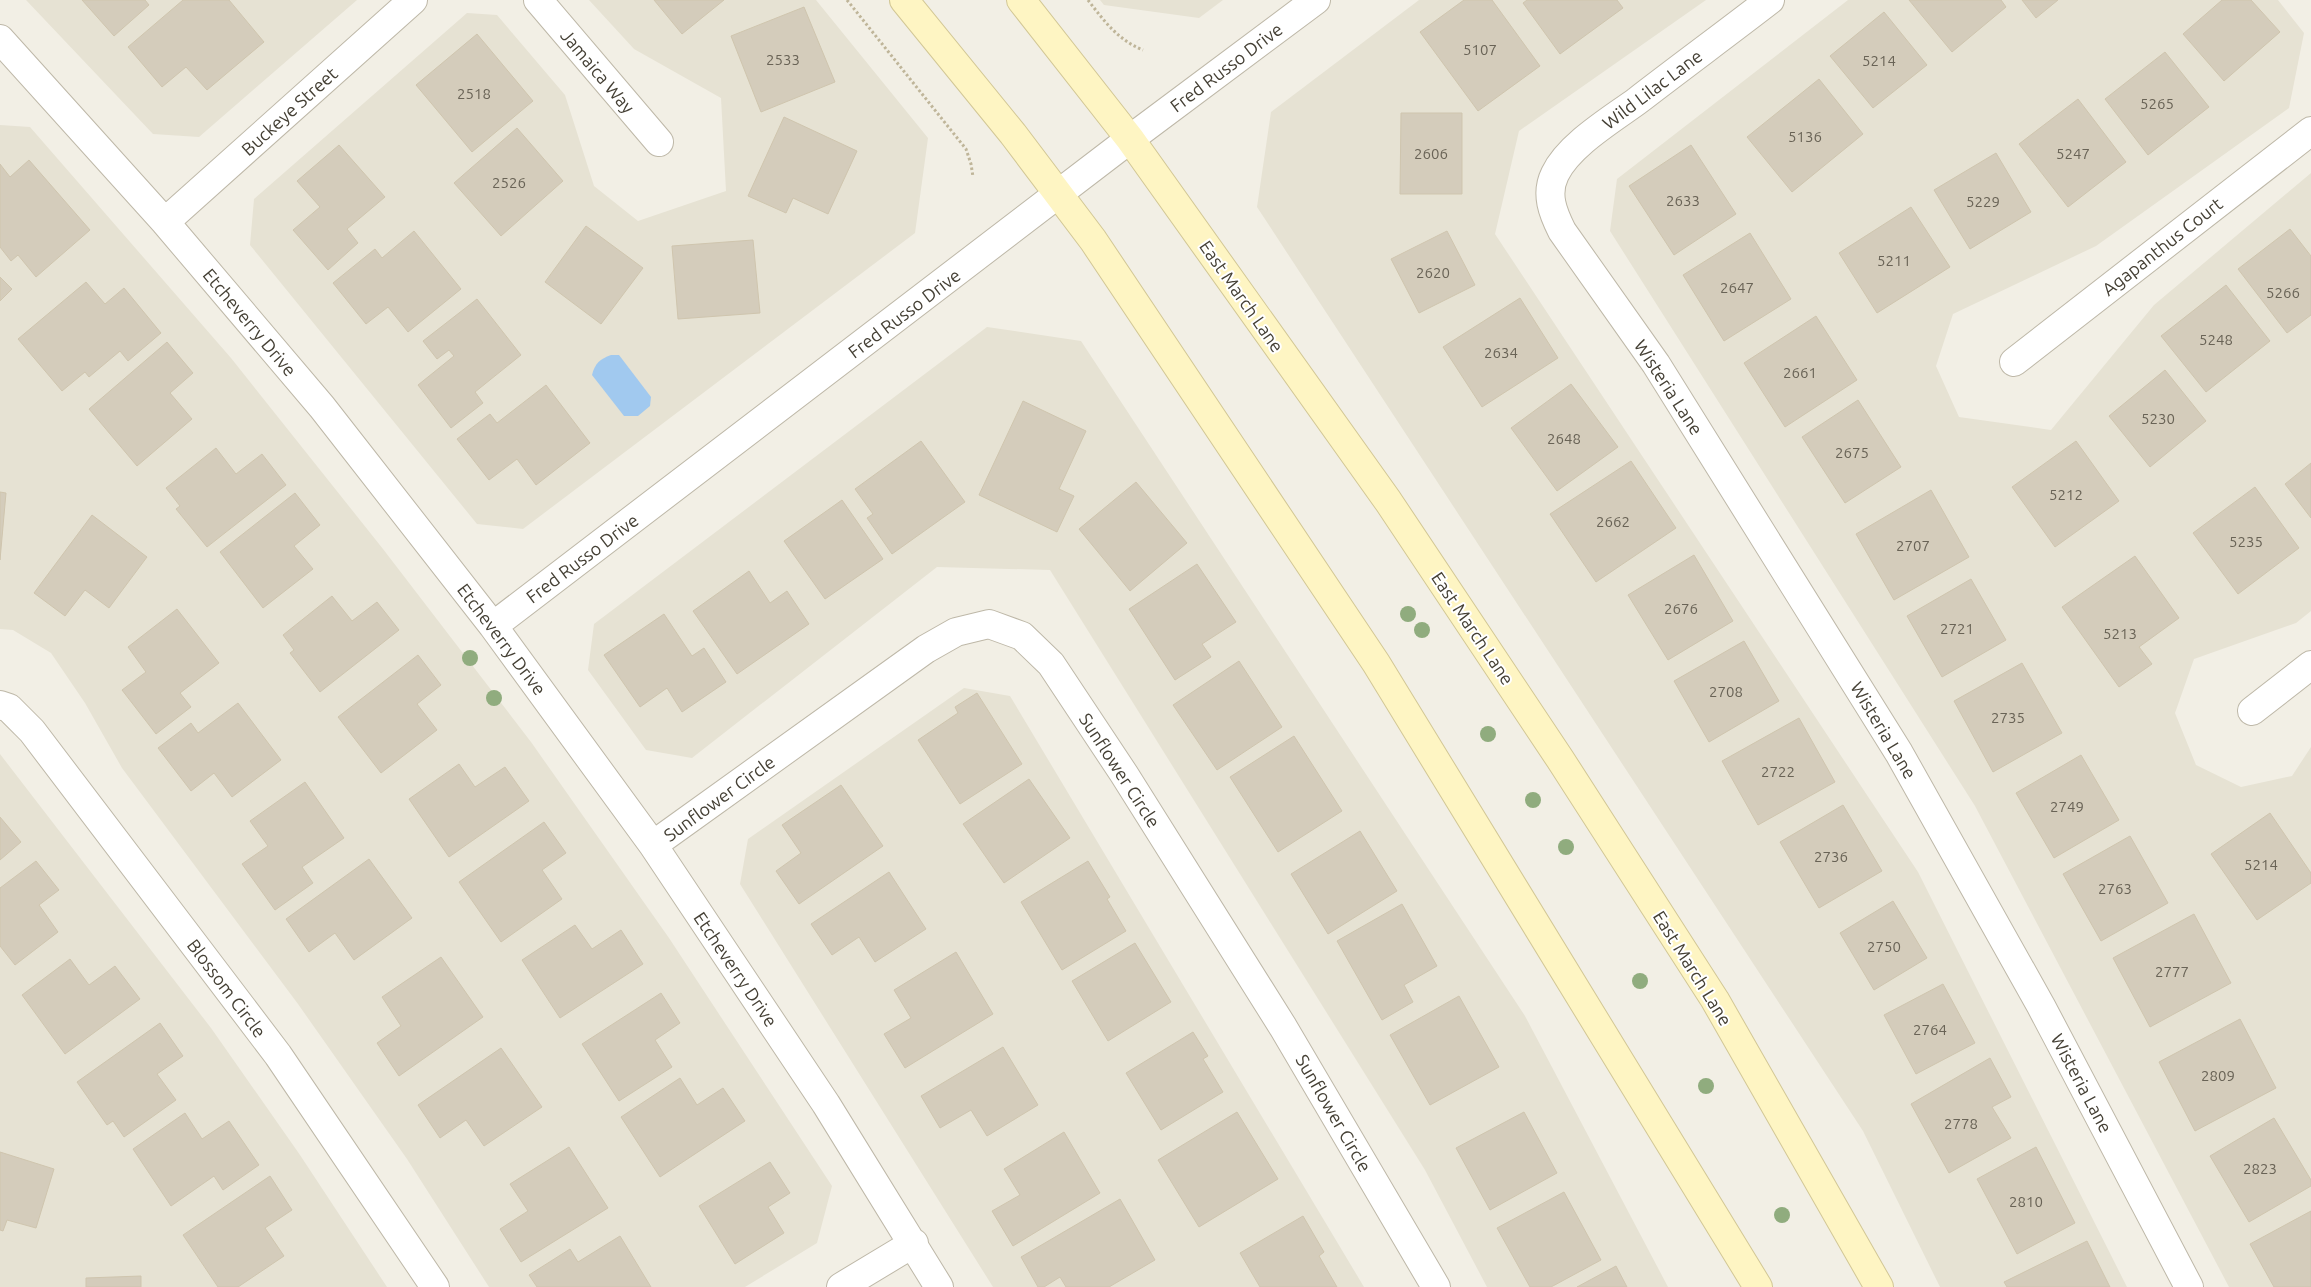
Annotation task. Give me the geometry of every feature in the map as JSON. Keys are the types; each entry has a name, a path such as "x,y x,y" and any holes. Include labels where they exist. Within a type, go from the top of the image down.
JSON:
{"main road":[{"path":"904,0 1013,134 1098,248 1376,663 1758,1287"},
{"name":"East March Lane","path":"1021,0 1130,139 1388,500 1560,759 1715,1000 1879,1287"}],"street":[{"name":"Buckeye Street","path":"165,222 413,0"},
{"name":"Jamaica Way","path":"538,0 659,142"},
{"name":"Fred Russo Drive","path":"494,626 1130,139 1316,0"},
{"name":"Wild Lilac Lane","path":"1550,192 1554,175 1564,159 1601,128 1770,0"},
{"name":"Etcheverry Drive","path":"2,45 165,222 322,408 494,626 653,845 826,1104 940,1287"},
{"name":"Agapanthus Court","path":"2014,362 2311,130"},
{"name":"Wisteria Lane","path":"1550,192 1553,212 1562,231 1656,364 1900,753 2041,1006 2189,1287"},
{"name":"Sunflower Circle","path":"653,845 934,644 956,632 989,624 1022,636 1051,664 1124,774 1283,1027 1436,1287"},
{"path":"2252,711 2311,664"},
{"name":"Blossom Circle","path":"0,705 10,708 32,731 278,1055 435,1287"},
{"path":"842,1287 914,1243"}],"path":[{"path":"847,0 966,149 972,164 973,177"},
{"path":"1088,0 1112,31 1128,44 1143,50"}],"shaded area":[{"path":"26,0 357,0 199,137 153,134"},
{"path":"589,0 816,0 928,138 915,233 523,529 477,524 250,245 254,199 467,13 497,15 565,95 594,186 638,221 726,191 721,98 634,49"},
{"path":"1100,0 1223,0 1199,18 1104,5"},
{"path":"1419,0 1706,0 1519,131 1495,234 1918,872 2127,1287 1940,1287 1863,1131 1257,207 1271,112"},
{"path":"1848,0 2278,0 2304,33 2289,108 2096,246 1953,314 1936,366 1959,417 2051,430 2154,305 2311,173 2311,611 2296,623 2194,659 2175,713 2196,765 2241,787 2292,776 2311,747 2311,1287 2229,1287 1975,806 1610,231 1617,179"},
{"path":"0,125 30,127 231,358 383,549 531,742 669,938 832,1186 817,1243 745,1287 489,1287 407,1159 298,1004 122,768 85,703 51,653 13,630 0,629"},
{"path":"987,327 1081,341 1525,1016 1668,1287 1487,1287 1425,1170 1050,570 937,567 692,758 646,750 588,670 594,624"},
{"path":"964,688 1010,696 1364,1287 993,1287 740,884 748,839"},
{"path":"0,754 211,1028 300,1155 387,1287 0,1287"}],"water":[{"path":"611,355 619,355 651,397 650,406 638,416 624,416 592,375 598,362"}],"building":[{"path":"82,0 145,0 149,5 114,36"},
{"path":"183,0 229,0 264,42 207,90 186,67 162,87 128,47"},
{"path":"654,0 724,0 682,34"},
{"path":"1464,0 1492,0 1540,66 1478,111 1420,32"},
{"path":"1527,0 1617,0 1623,8 1560,54 1523,3"},
{"path":"1909,0 2001,0 2006,7 1952,52"},
{"path":"2022,0 2058,0 2036,18"},
{"path":"2222,0 2251,0 2280,32 2224,81 2183,34"},
{"path":"804,7 835,82 761,112 731,36"},
{"path":"1884,12 1927,65 1873,108 1830,56"},
{"path":"477,34 533,101 472,152 416,85"},
{"path":"2165,52 2209,107 2148,155 2105,99"},
{"path":"1819,79 1863,134 1792,192 1747,137"},
{"path":"2078,99 2126,162 2068,207 2019,144"},
{"path":"1401,113 1462,113 1462,194 1400,194"},
{"path":"784,117 857,151 828,214 793,198 786,213 748,196"},
{"path":"517,128 563,181 501,236 454,183"},
{"path":"339,145 385,197 347,229 358,243 328,270 293,230 320,207 297,181"},
{"path":"1691,145 1736,214 1674,255 1629,186"},
{"path":"1996,153 2031,212 1970,249 1934,190"},
{"path":"29,160 90,230 36,277 18,255 11,261 0,247 0,164 10,177"},
{"path":"1911,207 1950,267 1877,313 1839,253"},
{"path":"586,226 643,268 601,324 545,282"},
{"path":"2290,229 2311,256 2311,315 2287,333 2238,269"},
{"path":"414,231 461,289 408,332 388,307 366,324 333,283 375,249 382,258"},
{"path":"1447,231 1475,285 1419,313 1391,259"},
{"path":"1750,233 1791,299 1724,341 1683,275"},
{"path":"753,240 760,313 678,319 672,246"},
{"path":"0,277 12,289 0,301"},
{"path":"86,282 105,304 124,288 161,333 128,361 120,351 89,377 85,372 62,391 18,339"},
{"path":"2226,285 2270,341 2206,392 2161,336"},
{"path":"1520,298 1558,358 1482,407 1443,347"},
{"path":"477,299 521,355 475,392 483,403 451,428 418,385 454,356 449,350 437,359 423,341"},
{"path":"1816,316 1857,380 1785,427 1744,363"},
{"path":"167,342 193,373 170,393 192,419 137,466 89,409"},
{"path":"2165,370 2206,421 2150,467 2109,416"},
{"path":"1571,384 1618,447 1557,491 1511,428"},
{"path":"546,385 590,443 536,485 517,459 489,480 457,439 490,414 497,423"},
{"path":"1858,400 1901,467 1845,503 1802,437"},
{"path":"1023,401 1086,431 1059,489 1074,496 1057,532 979,495"},
{"path":"921,441 965,502 892,554 867,518 873,514 855,489"},
{"path":"2076,441 2119,501 2055,547 2012,487"},
{"path":"216,448 236,474 262,454 286,485 207,547 176,509 180,506 166,488"},
{"path":"1631,461 1676,528 1596,582 1550,514"},
{"path":"2311,463 2311,518 2285,484"},
{"path":"1136,482 1187,543 1130,591 1079,529"},
{"path":"2255,487 2299,548 2238,594 2193,533"},
{"path":"1931,490 1969,557 1894,600 1856,534"},
{"path":"0,492 6,493 0,560"},
{"path":"295,493 320,525 294,546 313,569 263,608 220,552"},
{"path":"842,500 883,559 825,599 784,541"},
{"path":"92,515 147,557 109,608 85,590 65,616 34,593"},
{"path":"1694,555 1733,621 1668,660 1628,595"},
{"path":"2135,556 2179,618 2139,647 2152,664 2119,687 2062,607"},
{"path":"1197,564 1236,622 1202,644 1211,657 1175,680 1129,609"},
{"path":"749,571 770,603 787,591 809,624 737,674 693,611"},
{"path":"1971,579 2006,640 1942,677 1907,616"},
{"path":"332,596 352,621 377,602 399,630 320,692 290,653 294,650 283,635"},
{"path":"177,609 219,663 180,693 191,707 156,734 122,690 146,672 128,647"},
{"path":"664,614 692,656 704,648 726,682 682,712 667,688 640,707 604,655"},
{"path":"1744,641 1779,701 1709,742 1674,681"},
{"path":"418,655 441,685 417,704 437,730 381,773 338,717"},
{"path":"1239,661 1282,727 1217,770 1173,705"},
{"path":"2022,663 2062,733 1993,772 1954,701"},
{"path":"977,693 1022,764 960,804 918,740 958,713 955,707"},
{"path":"238,703 281,760 232,797 214,773 191,791 158,748 191,723 198,733"},
{"path":"1799,718 1835,782 1758,825 1722,761"},
{"path":"1294,736 1342,811 1278,852 1230,777"},
{"path":"2081,755 2119,820 2054,858 2016,793"},
{"path":"459,764 475,787 505,767 529,801 449,857 409,799"},
{"path":"1029,779 1070,838 1004,883 963,824"},
{"path":"305,782 344,838 302,867 313,883 275,910 242,864 268,846 250,821"},
{"path":"841,785 883,846 799,904 776,871 801,853 782,825"},
{"path":"1843,805 1882,871 1819,908 1780,842"},
{"path":"2270,813 2311,873 2311,883 2257,920 2211,854"},
{"path":"0,817 21,842 0,860"},
{"path":"544,822 566,853 542,870 562,899 501,942 459,882"},
{"path":"1360,831 1397,891 1328,934 1291,874"},
{"path":"2130,836 2168,903 2101,941 2063,874"},
{"path":"369,859 412,918 354,960 335,933 309,952 286,919"},
{"path":"36,861 59,890 39,905 58,932 15,965 0,946 0,888"},
{"path":"1088,861 1110,897 1107,899 1126,931 1062,970 1021,902"},
{"path":"889,872 926,929 875,962 859,937 832,955 811,924"},
{"path":"1893,901 1927,958 1874,990 1840,933"},
{"path":"1402,904 1437,966 1404,985 1413,1002 1382,1020 1337,941"},
{"path":"2194,914 2231,983 2150,1027 2113,958"},
{"path":"575,925 592,949 621,930 643,964 560,1018 522,960"},
{"path":"1135,943 1171,1002 1108,1041 1072,981"},
{"path":"956,952 993,1014 905,1068 884,1034 911,1018 894,990"},
{"path":"441,957 483,1017 399,1076 377,1043 401,1026 382,997"},
{"path":"70,959 89,985 115,966 140,999 65,1054 22,995"},
{"path":"1943,984 1975,1043 1916,1074 1884,1015"},
{"path":"661,993 680,1023 655,1040 672,1067 619,1101 582,1044"},
{"path":"1459,996 1499,1067 1430,1105 1390,1035"},
{"path":"2240,1019 2276,1088 2195,1131 2159,1062"},
{"path":"160,1023 183,1056 157,1074 176,1100 124,1137 113,1121 107,1125 77,1082"},
{"path":"1193,1032 1208,1056 1203,1059 1223,1092 1161,1130 1126,1073"},
{"path":"1003,1047 1038,1105 987,1136 971,1110 940,1128 921,1096"},
{"path":"501,1048 542,1107 484,1146 466,1120 440,1138 418,1105"},
{"path":"1990,1058 2011,1097 1992,1107 2011,1138 1949,1173 1911,1104"},
{"path":"680,1078 697,1105 723,1088 745,1121 660,1177 621,1117"},
{"path":"1237,1112 1278,1179 1199,1227 1158,1160"},
{"path":"1524,1112 1557,1173 1490,1210 1456,1148"},
{"path":"185,1113 202,1139 229,1121 259,1165 223,1190 214,1176 171,1206 133,1149"},
{"path":"2274,1118 2311,1180 2311,1186 2249,1222 2210,1156"},
{"path":"1064,1132 1100,1193 1013,1246 992,1211 1020,1195 1004,1169"},
{"path":"569,1147 608,1208 521,1262 500,1229 528,1211 510,1184"},
{"path":"2036,1147 2075,1223 2017,1254 1977,1179"},
{"path":"0,1152 54,1169 36,1228 7,1220 3,1231 0,1230"},
{"path":"770,1162 790,1193 768,1207 784,1233 735,1264 699,1206"},
{"path":"270,1176 292,1210 265,1228 284,1256 238,1287 218,1287 183,1235"},
{"path":"1564,1192 1601,1260 1551,1287 1530,1287 1497,1228"},
{"path":"1120,1199 1155,1260 1109,1287 1066,1287 1060,1277 1044,1287 1038,1287 1021,1257"},
{"path":"2311,1211 2311,1287 2274,1287 2250,1244"},
{"path":"1303,1216 1324,1252 1319,1256 1337,1287 1260,1287 1240,1253"},
{"path":"620,1236 651,1287 537,1287 529,1275 570,1249 578,1262"},
{"path":"2087,1241 2110,1287 2007,1287 2004,1282"},
{"path":"1616,1266 1627,1287 1577,1287"},
{"path":"141,1276 141,1287 86,1287 86,1278"}]}
